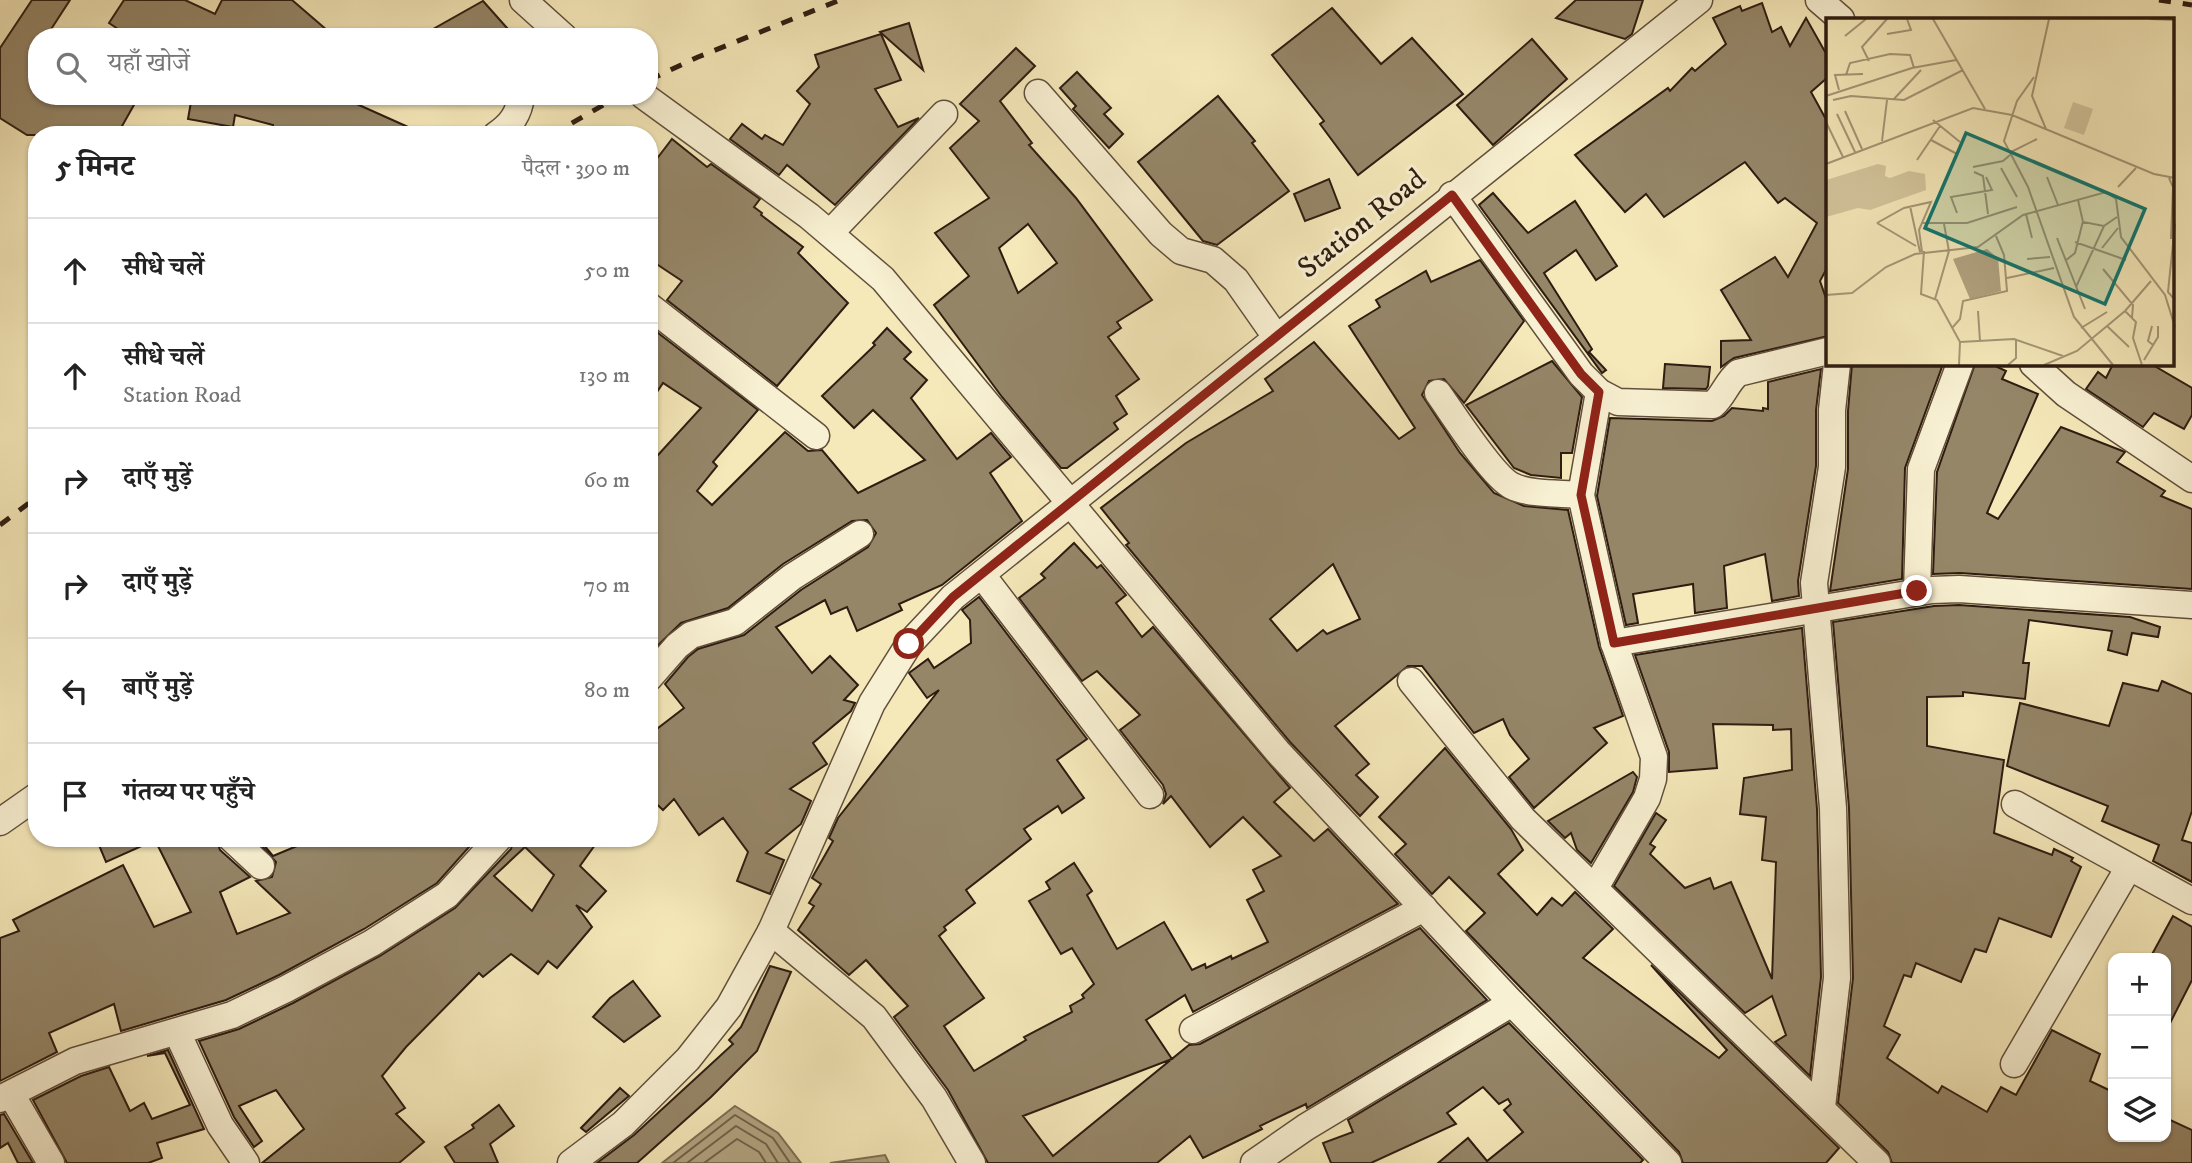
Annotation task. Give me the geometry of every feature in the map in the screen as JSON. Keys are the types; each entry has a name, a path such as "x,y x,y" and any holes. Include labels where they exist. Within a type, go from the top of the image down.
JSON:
{"street":[{"name":"Station Road","path":"570,1163 623,1124 688,1059 729,1007 771,931 872,702 909,644 953,597 1699,0"},
{"path":"1819,0 1840,18"},
{"path":"1038,93 1161,234 1181,251 1213,260 1236,280 1276,337"},
{"path":"509,126 521,105"},
{"path":"656,105 830,233 883,279 1278,752 1512,1003 1668,1163"},
{"path":"830,233 944,114"},
{"path":"1452,195 1581,374 1599,392 1618,402 1713,405 1722,397 1730,380 1738,373 1826,351"},
{"path":"658,320 816,436"},
{"path":"1822,1107 1837,978 1833,808 1814,583 1832,467 1832,410 1837,366"},
{"path":"1917,591 1921,469 1959,366"},
{"path":"2035,366 2066,394 2192,479"},
{"path":"1595,888 1647,798 1653,779 1654,757 1614,643 1581,495 1599,392"},
{"path":"1438,393 1496,472 1510,485 1524,490 1581,495"},
{"path":"658,668 691,635 735,622 792,578 860,534"},
{"path":"982,575 1150,795"},
{"path":"1614,643 1917,591 1959,589 2192,605"},
{"path":"1411,681 1523,819 1877,1163"},
{"path":"0,822 28,802"},
{"path":"2015,804 2192,901"},
{"path":"241,847 261,866"},
{"path":"51,1163 6,1097 75,1061 232,1015 372,943 447,895 491,847"},
{"path":"2014,1064 2129,867"},
{"path":"1193,1030 1424,908"},
{"path":"771,931 874,1017 934,1098 972,1163"},
{"path":"1254,1163 1306,1127 1512,1003"},
{"path":"177,1032 220,1125 246,1163"}],"water":[{"path":"735,1106 778,1133 801,1163 662,1163"},
{"path":"885,1155 889,1163 830,1163"}],"building":[{"path":"32,0 70,0 52,28 28,28 28,105 134,105 122,126 28,126 27,135 0,118 0,48"},
{"path":"124,0 185,0 215,14 222,0 292,0 325,28 116,28 109,23"},
{"path":"1576,0 1643,0 1632,34 1625,39 1556,18"},
{"path":"483,1 507,28 435,28"},
{"path":"1762,3 1772,32 1781,27 1790,46 1806,18 1826,53 1826,79 1811,92 1826,119 1826,270 1820,281 1826,298 1826,336 1734,358 1721,367 1721,341 1751,340 1721,290 1775,257 1788,277 1817,223 1785,198 1778,203 1745,162 1664,217 1646,194 1625,212 1575,155 1668,88 1670,91 1692,68 1695,71 1726,44 1713,18 1740,6 1742,11"},
{"path":"1332,8 1381,64 1412,38 1463,94 1358,175 1320,124 1324,121 1272,55"},
{"path":"909,23 923,70 880,32"},
{"path":"881,34 901,80 875,89 898,127 919,118 835,205 787,165 779,175 730,139 742,124 762,139 765,135 783,145 810,104 797,91 819,67 815,55"},
{"path":"1532,39 1567,79 1493,145 1457,105"},
{"path":"1016,48 1035,66 1000,101 1032,143 1029,145 1076,198 1152,300 1117,322 1121,328 1108,337 1139,379 1116,396 1127,414 1114,423 1118,429 1067,468 1061,468 1002,397 934,305 969,276 935,233 989,198 950,148 979,121 960,104","holes":["1028,224 1057,263 1018,293 999,248"]},
{"path":"1077,72 1111,108 1104,114 1123,134 1109,148 1073,109 1076,106 1060,88"},
{"path":"1218,96 1255,141 1252,143 1289,191 1217,245 1203,241 1138,162"},
{"path":"190,105 359,105 406,126 273,126 235,115 233,126 227,126 188,119"},
{"path":"672,139 707,167 711,164 760,199 754,207 803,247 798,253 848,303 777,386 667,300 682,281 658,265 658,157"},
{"path":"1329,179 1340,208 1305,221 1294,194"},
{"path":"1493,193 1528,233 1575,201 1617,266 1596,280 1576,250 1544,273 1592,349 1589,352 1606,370 1602,373 1479,205"},
{"path":"1480,260 1524,321 1464,403 1444,379 1429,381 1422,395 1460,453 1494,493 1524,506 1568,510 1599,647 1623,716 1594,728 1607,743 1534,808 1509,777 1529,759 1510,735 1503,719 1474,733 1422,666 1408,666 1335,726 1369,764 1356,775 1378,797 1360,816 1290,742 1126,545 1129,543 1101,508 1186,443 1273,391 1265,379 1314,342 1399,439 1415,428 1349,326 1380,307 1376,300 1426,271 1431,282","holes":["1333,564 1360,619 1327,634 1323,630 1297,651 1270,619"]},
{"path":"887,328 911,352 904,359 927,380 911,398 957,459 991,433 1011,457 990,473 1022,521 942,585 899,604 902,610 857,631 847,607 831,614 825,600 776,627 812,673 830,656 858,685 844,700 855,703 851,711 813,743 827,764 790,789 811,801 801,824 766,853 784,860 770,894 737,881 748,852 723,818 699,835 674,799 663,810 658,805 658,728 684,708 665,684 698,649 744,635 801,590 868,547 876,533 867,520 852,521 783,564 728,608 681,623 658,645 658,455 701,408 663,383 658,390 658,333 758,410 713,462 717,466 697,491 712,505 785,432 808,451 822,450 858,493 925,460 873,410 854,428 822,396 875,345 873,343"},
{"path":"1552,361 1582,397 1572,453 1561,453 1561,478 1531,475 1514,468 1466,405"},
{"path":"1665,364 1710,367 1708,386 1706,389 1663,388"},
{"path":"1852,366 1942,366 1905,468 1902,579 1830,591 1848,469 1848,411"},
{"path":"1974,366 1995,366 2006,371 2002,379 2038,394 1987,513 1998,519 2061,427 2125,452 2117,462 2165,491 2161,496 2192,509 2192,589 1960,573 1933,574 1937,472"},
{"path":"2112,366 2154,366 2192,388 2192,415 2184,429 2154,413 2143,427 2086,389 2098,372 2106,378"},
{"path":"1821,369 1816,410 1816,466 1798,581 1799,596 1772,601 1765,554 1724,566 1727,608 1695,613 1693,584 1633,594 1638,623 1626,625 1597,496 1610,418 1712,421 1724,416 1732,408 1763,411 1763,408 1768,409 1768,382"},
{"path":"1074,543 1097,568 1101,565 1126,595 1116,603 1142,637 1153,627 1290,788 1274,802 1314,841 1328,829 1398,904 1193,1012 1185,995 1146,1020 1172,1059 1189,1045 1200,1044 1420,928 1487,1000 1307,1108 1306,1104 1260,1126 1262,1129 1203,1158 1190,1136 1157,1163 988,1163 948,1090 894,1017 908,1006 866,960 849,975 798,930 814,906 809,903 821,884 812,878 833,841 829,838 838,818 939,690 927,698 909,673 928,659 934,668 971,643 970,620 962,610 979,597 1087,739 1057,760 1084,798 1062,813 1058,806 1024,829 1031,839 966,890 975,903 944,927 946,930 939,936 984,998 944,1026 974,1071 1026,1040 1024,1037 1072,1012 1070,1006 1084,998 1082,995 1094,984 1072,948 1061,954 1029,901 1050,889 1046,882 1074,863 1092,891 1087,895 1117,949 1164,922 1192,970 1205,964 1206,968 1231,956 1232,959 1268,942 1247,900 1264,891 1253,870 1281,856 1243,817 1210,847 1171,796 1163,804 1166,794 1163,785 1120,730 1140,715 1097,671 1082,681 1019,598 1045,578 1041,574","holes":["1172,1059 1053,1156 1023,1116"]},
{"path":"1959,605 2130,617 2160,627 2158,637 2132,633 2127,655 2108,650 2112,631 2029,620 2023,663 2029,663 2025,699 1963,692 1963,696 1927,697 1927,746 2004,760 1994,833 2052,855 2054,849 2073,858 2071,861 2081,867 2051,937 1999,918 1986,952 1975,949 1961,982 1916,963 1911,977 1904,975 1884,1026 1900,1035 1887,1058 1938,1093 1942,1086 1987,1112 2001,1087 2016,1095 2052,1030 2100,1054 2090,1081 2108,1090 2108,1142 2171,1142 2171,1120 2192,1130 2192,1163 1892,1163 1888,1152 1838,1103 1853,978 1849,808 1833,622 1934,606"},
{"path":"1802,628 1817,809 1821,977 1810,1076 1775,1042 1786,1035 1772,996 1745,1013 1614,886 1656,813 1666,820 1650,844 1655,847 1650,854 1685,888 1710,878 1714,889 1731,882 1772,979 1776,862 1762,860 1766,817 1740,814 1744,778 1792,770 1791,729 1773,730 1773,725 1713,724 1717,768 1669,772 1669,752 1635,655"},
{"path":"2162,681 2192,694 2192,811 2182,840 2192,843 2192,882 2153,861 2159,845 2102,821 2108,806 2007,766 2020,703 2109,726 2123,683 2158,691"},
{"path":"1445,748 1511,829 1523,850 1498,874 1537,915 1552,898 1562,906 1575,892 1613,929 1583,958 1719,1058 1727,1050 1651,965 1839,1148 1826,1163 1683,1163 1679,1152 1466,931 1485,913 1449,877 1432,894 1395,854 1406,844 1379,817"},
{"path":"1633,772 1637,777 1633,792 1591,863 1577,850 1571,833 1565,838 1548,821"},
{"path":"100,847 139,847 106,862"},
{"path":"158,847 219,847 250,877 220,892 237,934 290,913 256,881 272,877 276,862 262,847 273,856 294,847 469,847 437,883 364,929 279,975 226,1000 121,1031 114,1004 49,1033 57,1052 0,1081 0,938 19,931 13,920 123,865 154,927 191,912"},
{"path":"512,847 525,847 594,847 580,866 606,891 587,912 576,905 592,927 557,968 548,961 538,974 511,954 483,977 479,973 406,1047 382,1076 405,1108 396,1114 424,1142 399,1163 262,1163 304,1129 276,1090 239,1106 262,1141 254,1147 234,1117 199,1041 239,1029 293,1003 380,956 455,908","holes":["525,847 554,875 532,911 494,876"]},
{"path":"2173,916 2192,927 2192,980 2171,1021 2171,953 2153,953"},
{"path":"770,966 791,972 757,1051 711,1097 637,1163 597,1163 634,1135 733,1044 729,1040 741,1027"},
{"path":"633,981 660,1016 624,1042 593,1017 610,998"},
{"path":"1509,1023 1643,1160 1640,1163 1438,1163 1468,1138 1487,1161 1523,1132 1504,1110 1511,1104 1508,1099 1499,1104 1483,1087 1447,1113 1456,1124 1371,1163 1331,1163 1323,1143 1353,1132 1348,1120"},
{"path":"168,1050 204,1129 157,1143 162,1158 148,1163 67,1163 33,1100 81,1076 109,1067 130,1111 144,1103 152,1119 190,1105 165,1053 147,1056"},
{"path":"620,1088 629,1096 586,1132 581,1128"},
{"path":"499,1105 514,1126 490,1144 498,1163 455,1163 445,1147 474,1128 472,1125"},
{"path":"4,1114 33,1163 18,1163 8,1143 0,1148 0,1115"}],"railway":[{"path":"658,76 840,0"},
{"path":"2159,0 2192,5"},
{"path":"567,126 603,105"},
{"path":"0,525 28,504"}],"route":[{"path":"909,644 953,597 1452,195 1581,374 1599,392 1581,495 1614,643 1917,591"}]}
